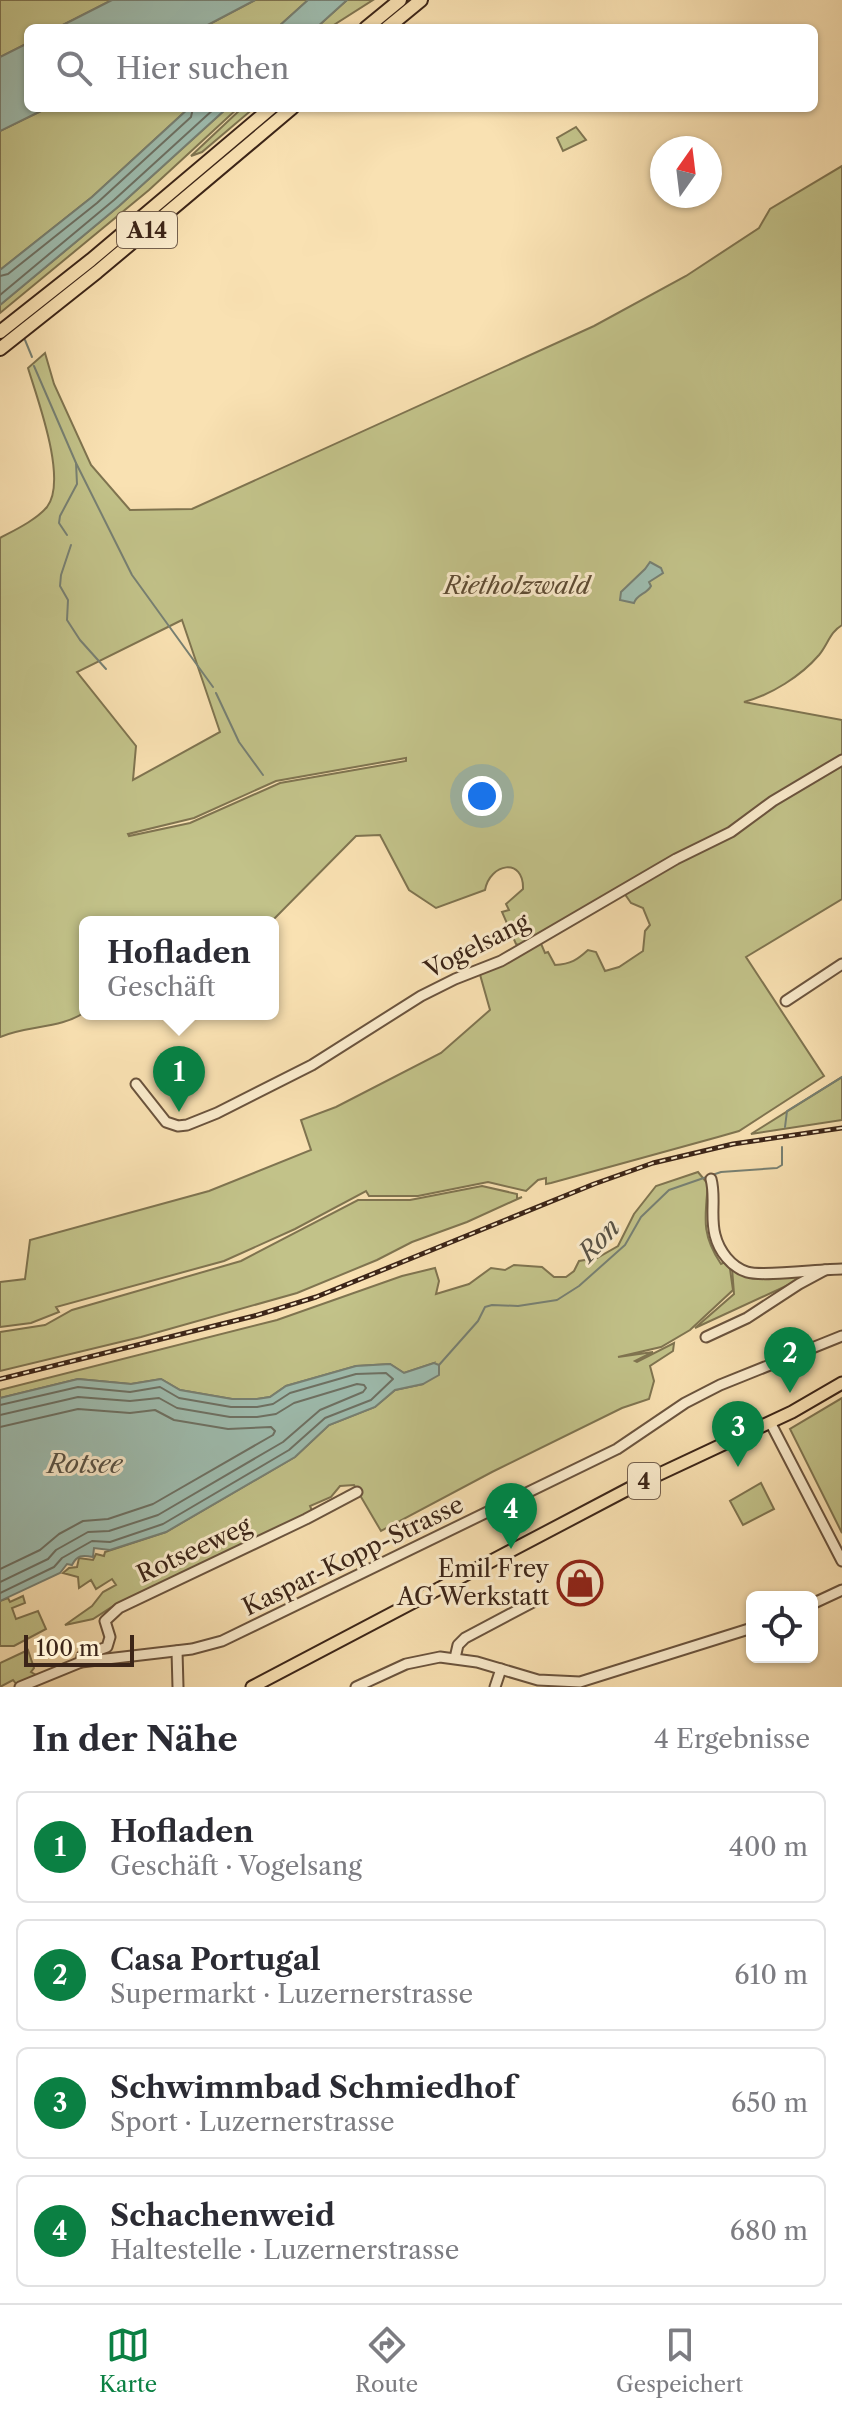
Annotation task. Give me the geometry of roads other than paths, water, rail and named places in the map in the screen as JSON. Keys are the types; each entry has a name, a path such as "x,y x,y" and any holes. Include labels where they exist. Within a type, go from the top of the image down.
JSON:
{"highway":[{"path":"371,24 400,0"},
{"path":"392,24 421,0"},
{"name":"A14","path":"0,332 91,260 266,112"},
{"name":"A14","path":"0,349 287,112"}],"main road":[{"name":"4","path":"252,1687 634,1486 770,1422 842,1383"}],"street":[{"name":"Vogelsang","path":"136,1084 166,1122 187,1125 217,1113 312,1065 421,996 501,961 613,894 731,832 773,801 842,760"},
{"path":"786,1001 842,964"},
{"path":"711,1179 715,1237 724,1255 739,1268 745,1272 762,1273 842,1269"},
{"path":"706,1337 747,1318 828,1269"},
{"name":"Kaspar-Kopp-Strasse","path":"20,1687 81,1662 177,1651 222,1641 273,1619 617,1449 685,1403 720,1385 842,1336"},
{"path":"770,1422 842,1561"},
{"name":"Rotseeweg","path":"81,1662 82,1656 107,1647 110,1637 105,1621 119,1608 357,1492"},
{"path":"818,1601 842,1590"},
{"path":"455,1658 458,1645 465,1638 533,1602"},
{"path":"356,1687 406,1664 429,1658 455,1658 538,1680 580,1682 746,1630"},
{"path":"177,1651 178,1687"},
{"path":"495,1687 501,1669"}],"water":[{"path":"112,0 255,0 210,24 65,24"},
{"path":"308,0 347,0 320,24 281,24"},
{"path":"24,45 24,112 39,112 0,131 0,57"},
{"path":"185,112 223,112 119,206 0,305 0,270 92,197"},
{"path":"650,562 661,568 663,573 649,582 649,589 634,603 620,600 621,592"},
{"name":"Rotsee","path":"434,1363 439,1365 439,1375 423,1384 395,1390 375,1407 329,1425 295,1457 166,1532 110,1550 94,1548 93,1557 78,1558 72,1565 67,1564 60,1573 0,1601 0,1398 78,1379 131,1384 161,1379 180,1390 232,1399 257,1399 270,1397 286,1386 356,1366 390,1364 404,1373"}],"waterway":[{"path":"25,340 32,357"},
{"path":"34,366 76,463 132,575 213,687"},
{"path":"67,535 59,523 77,484 76,463"},
{"path":"71,545 60,586 68,600 67,620 106,669"},
{"path":"216,693 239,742 263,775"},
{"name":"Ron","path":"785,1127 787,1111 842,1077"},
{"name":"Ron","path":"439,1365 478,1321 485,1307 557,1300 579,1286 625,1245 641,1217 669,1190 721,1172 777,1168 782,1165 782,1147"}],"railway":[{"path":"0,1379 254,1316 316,1297 653,1163 733,1144 842,1128"}],"place":[{"name":"Hofladen","path":"179,1112"},
{"name":"Casa Portugal","path":"790,1393"},
{"name":"Schwimmbad Schmiedhof","path":"738,1467"},
{"name":"Schachenweid","path":"511,1549"},
{"name":"Emil Frey AG Werkstatt","path":"580,1583"}],"park label":[{"name":"Rietholzwald","path":"517,586"}]}
